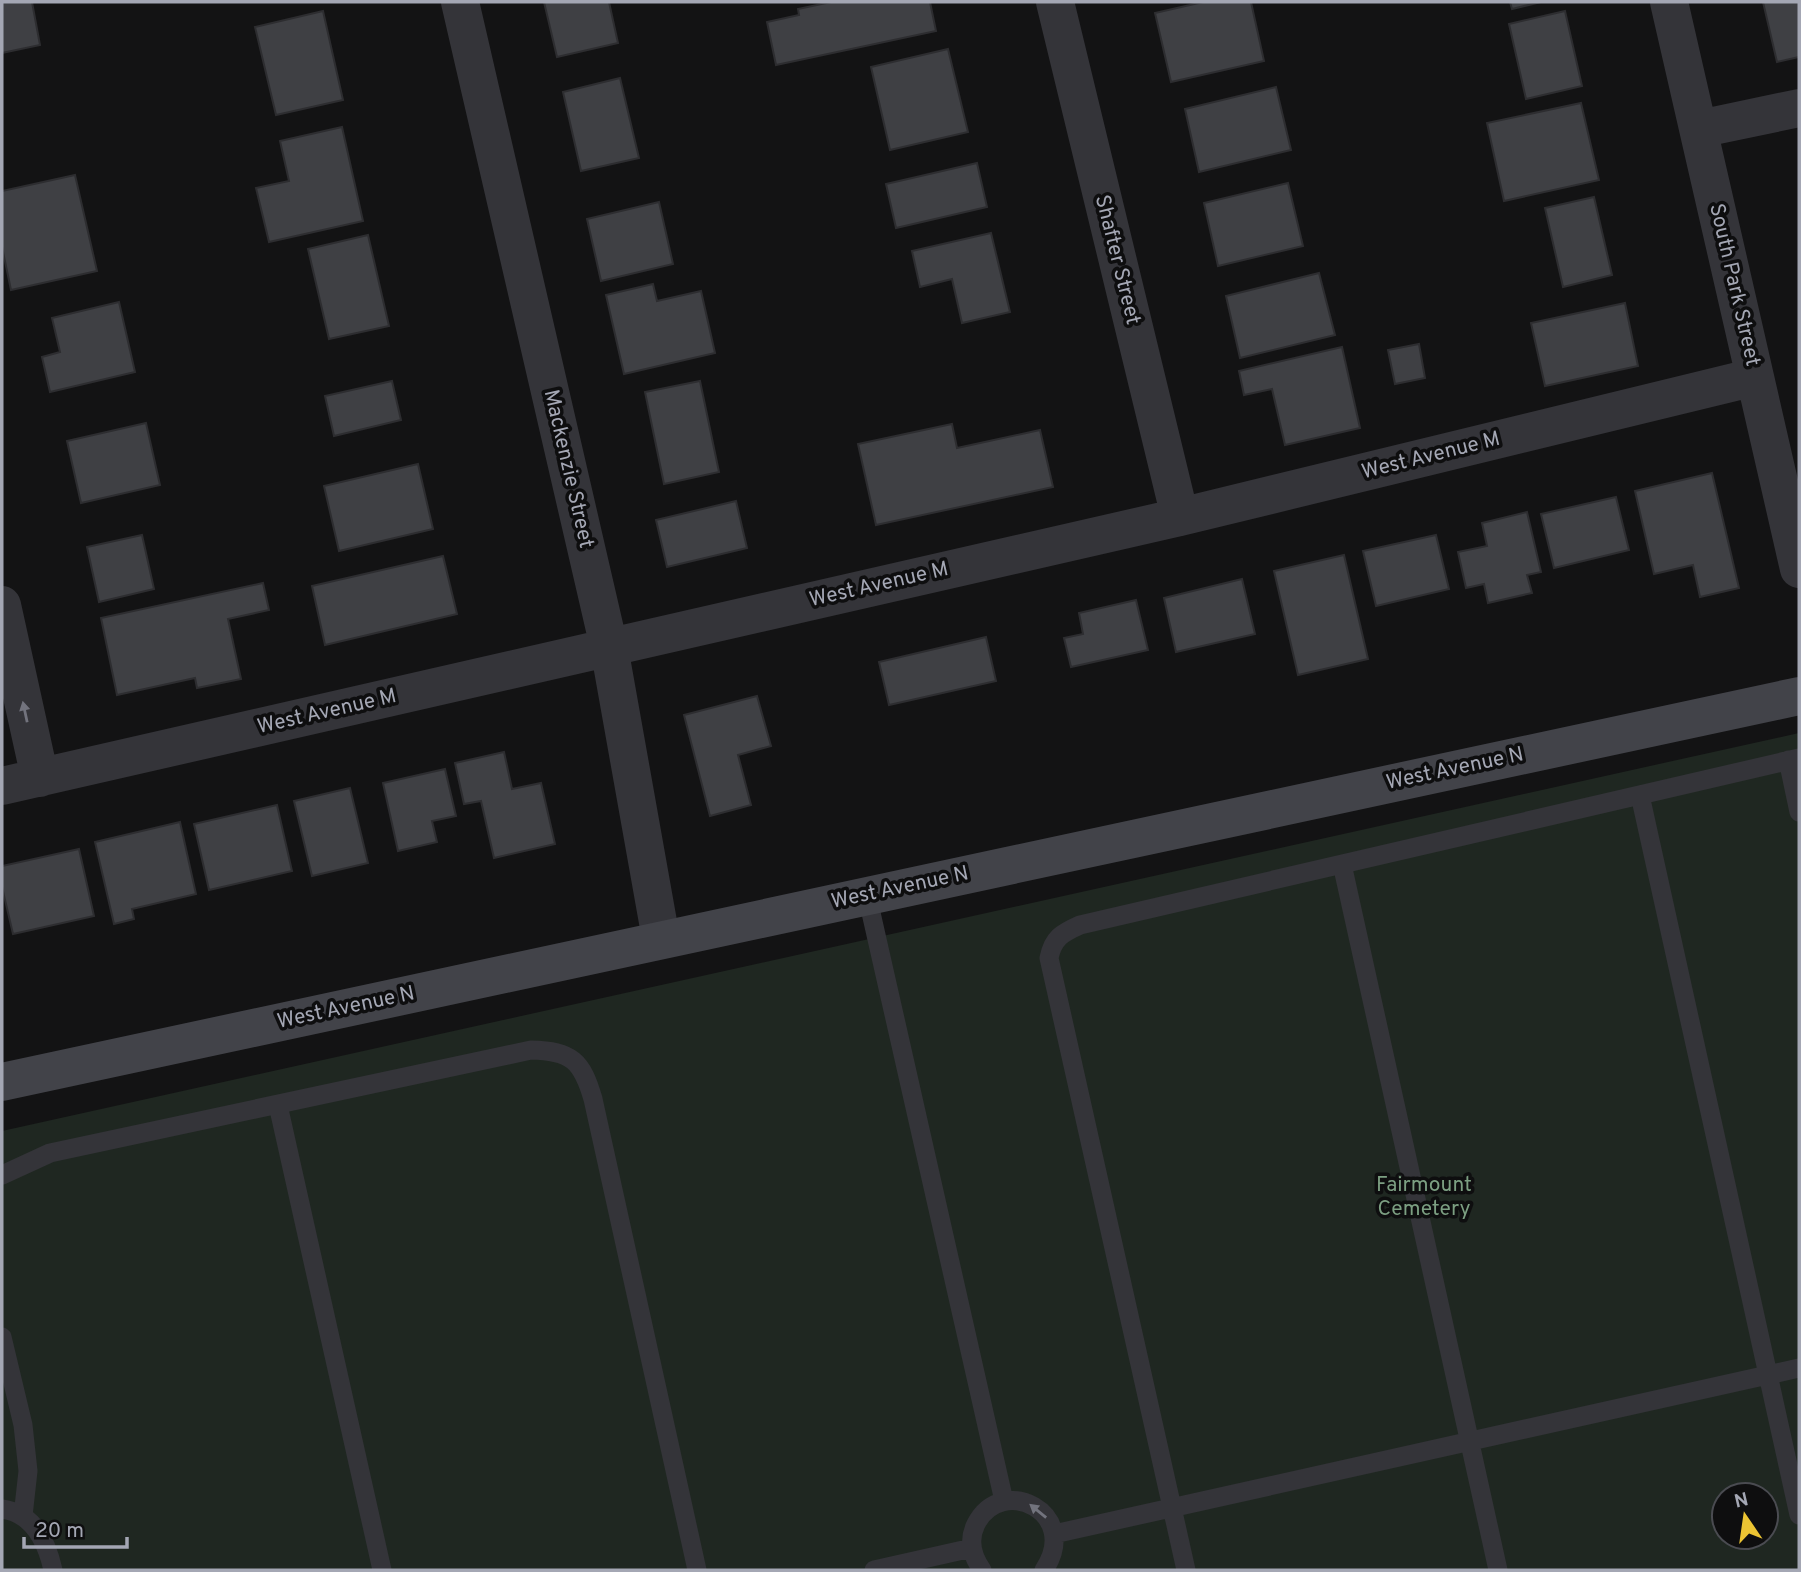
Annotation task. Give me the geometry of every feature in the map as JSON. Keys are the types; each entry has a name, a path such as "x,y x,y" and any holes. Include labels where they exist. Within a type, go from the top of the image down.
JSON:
{"main road":[{"name":"West Avenue N","path":"2,1082 1799,696"}],"street":[{"name":"Mackenzie Street","path":"460,2 609,647 661,939"},
{"name":"Shafter Street","path":"1055,2 1180,517"},
{"name":"South Park Street","path":"1669,2 1799,569"},
{"path":"1699,129 1799,108"},
{"name":"West Avenue M","path":"2,786 1180,517 1755,377"},
{"path":"2,605 40,778"}],"lane":[{"path":"1186,1570 1049,958 1051,945 1060,934 1080,925 1793,759 1799,812"},
{"path":"1640,795 1799,1515"},
{"path":"1342,864 1498,1570"},
{"path":"867,895 1004,1501"},
{"path":"2,1175 50,1153 531,1050 555,1051 575,1060 586,1075 593,1099 697,1570"},
{"path":"278,1105 382,1570"},
{"path":"2,1337 23,1425 28,1471 23,1516"},
{"path":"1054,1534 1799,1368"},
{"path":"982,1570 972,1548 974,1528 980,1516 991,1506 1017,1500 1041,1511 1050,1521 1055,1547 1044,1570"},
{"path":"2,1509 23,1516 40,1533 48,1549 53,1570"},
{"path":"874,1570 972,1548"}],"green space":[{"name":"Fairmount Cemetery","path":"1799,733 1799,1570 2,1570 2,1131"}],"building":[{"path":"2,2 32,2 40,45 2,53"},
{"path":"544,2 609,2 618,43 557,57"},
{"path":"831,2 930,2 936,31 776,65 767,22 799,15 798,9"},
{"path":"1203,2 1251,2 1264,61 1171,82 1155,13"},
{"path":"1510,2 1541,2 1512,9"},
{"path":"1763,2 1799,2 1799,57 1777,62"},
{"path":"323,11 343,100 276,115 255,27"},
{"path":"1565,11 1582,86 1526,99 1509,24"},
{"path":"948,49 968,132 890,150 871,67"},
{"path":"620,78 639,158 581,171 563,92"},
{"path":"1276,87 1291,150 1199,172 1185,109"},
{"path":"1581,103 1599,180 1504,201 1487,123"},
{"path":"342,127 363,221 269,242 256,188 289,181 280,141"},
{"path":"977,163 987,207 896,228 886,184"},
{"path":"75,175 97,271 11,290 2,247 2,191"},
{"path":"1288,183 1303,246 1218,266 1204,203"},
{"path":"1594,197 1612,275 1563,287 1545,208"},
{"path":"659,202 673,264 601,281 587,219"},
{"path":"991,233 1010,312 962,323 952,279 920,287 912,251"},
{"path":"368,235 389,326 329,339 308,249"},
{"path":"1319,273 1335,335 1240,358 1226,296"},
{"path":"653,284 657,301 701,291 715,353 624,374 606,295"},
{"path":"119,302 135,372 50,392 42,357 60,352 52,318"},
{"path":"1625,303 1638,366 1545,386 1531,323"},
{"path":"1419,344 1425,378 1395,384 1388,350"},
{"path":"1342,347 1360,428 1285,445 1272,389 1244,395 1239,371"},
{"path":"392,381 401,420 334,436 325,396"},
{"path":"700,381 719,472 664,484 645,392"},
{"path":"146,423 160,485 81,503 67,441"},
{"path":"952,424 957,448 1040,430 1053,487 876,525 858,444"},
{"path":"418,464 433,529 339,551 324,486"},
{"path":"1712,473 1739,588 1700,597 1693,565 1654,574 1635,491"},
{"path":"1616,497 1629,550 1554,568 1541,514"},
{"path":"736,501 747,548 667,567 656,520"},
{"path":"1527,512 1541,572 1527,575 1532,593 1488,603 1484,584 1466,588 1458,552 1487,546 1482,523"},
{"path":"142,535 154,589 99,602 87,547"},
{"path":"1436,535 1449,589 1376,606 1363,551"},
{"path":"1344,555 1368,659 1298,675 1274,571"},
{"path":"443,556 457,614 325,645 312,586"},
{"path":"1242,579 1255,634 1176,652 1164,598"},
{"path":"263,583 269,610 228,619 241,679 197,688 195,678 117,695 101,618"},
{"path":"1136,600 1148,650 1071,667 1064,638 1083,634 1079,613"},
{"path":"986,637 996,681 889,705 879,662"},
{"path":"757,696 771,746 738,755 751,805 710,816 684,715"},
{"path":"504,752 512,789 541,783 555,844 494,858 481,801 464,804 455,763"},
{"path":"445,769 456,816 432,821 437,842 398,851 383,783"},
{"path":"350,788 368,863 312,876 294,801"},
{"path":"277,805 292,871 209,890 194,824"},
{"path":"180,822 196,894 132,909 134,919 114,924 95,842"},
{"path":"79,849 94,916 13,934 2,887 2,866"}]}
